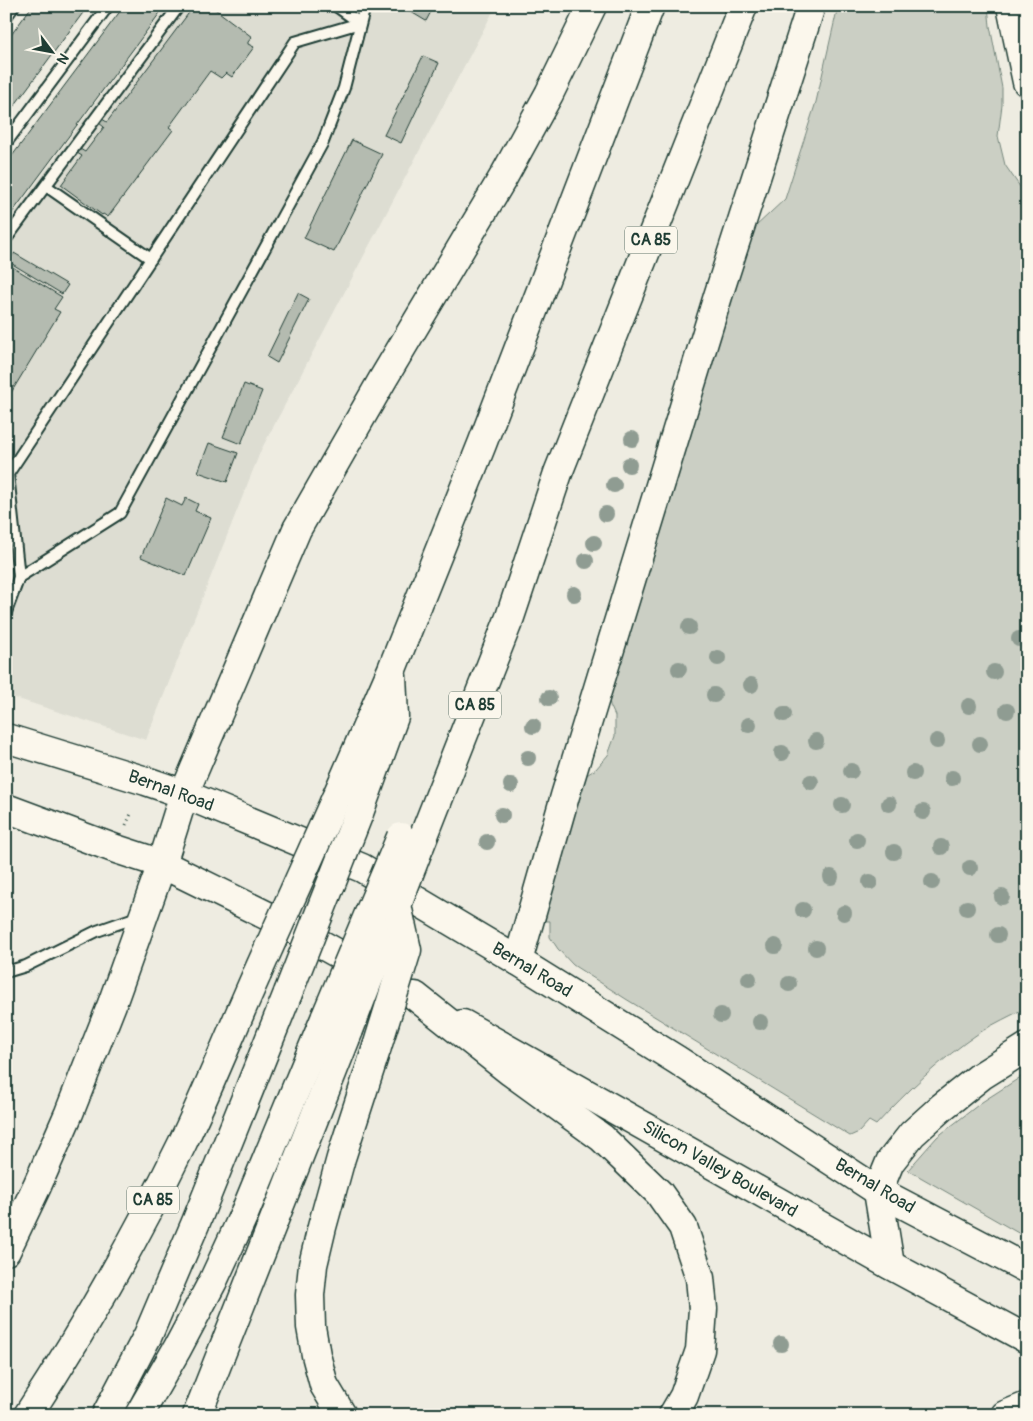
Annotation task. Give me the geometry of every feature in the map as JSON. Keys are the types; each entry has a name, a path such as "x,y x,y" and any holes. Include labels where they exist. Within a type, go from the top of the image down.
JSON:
{"main road":[{"path":"6,1251 37,1186 112,1004 162,864 184,794 297,528 388,370 504,176 549,94 592,6"},
{"name":"CA 85","path":"28,1415 90,1316 182,1144 335,800 392,669 482,444 650,6"},
{"name":"CA 85","path":"410,843 440,793 510,617 558,473 743,6"},
{"path":"518,961 565,796 712,315 811,6"},
{"path":"1011,6 1027,82"},
{"path":"106,1415 148,1335 196,1222 358,813 394,717 392,669"},
{"name":"Bernal Road","path":"6,738 184,794 362,868 518,961 677,1060 878,1191 1027,1269"},
{"path":"6,808 162,864 290,927 414,996 512,1072 602,1138 659,1193 683,1227 700,1278 702,1310 700,1350 684,1396 673,1415"},
{"path":"197,1415 397,905 410,843"},
{"path":"139,1415 178,1349 218,1272 245,1212 326,1016 410,843"},
{"path":"342,1415 324,1385 316,1354 311,1326 310,1295 312,1272 341,1158 407,950 397,905"},
{"name":"Silicon Valley Boulevard","path":"414,996 890,1266 1027,1339"},
{"path":"890,1266 878,1191 890,1162 912,1134 942,1106 981,1076 1027,1047"}],"lane":[{"path":"6,17 14,6"},
{"path":"6,144 108,6"},
{"path":"6,239 179,6"},
{"path":"336,6 360,23"},
{"path":"19,577 120,513 323,142 344,88 365,6"},
{"path":"6,612 19,577 8,474 295,42 360,23"},
{"path":"46,186 151,259"},
{"path":"6,972 26,966 98,931 143,915"}],"shaded area":[{"path":"167,6 496,6 261,450 146,740 6,695 6,224"},
{"path":"838,6 988,6 1002,88 998,136 1005,165 1027,197 1027,1007 985,1029 965,1043 925,1076 876,1125 869,1121 859,1132 850,1136 573,965 550,937 550,921 544,921 563,846 585,776 596,769 608,755 615,736 615,716 608,695 744,248 755,227 785,199 816,102"},
{"path":"1027,1073 1027,1238 908,1170 937,1137 982,1102"}],"building":[{"path":"32,6 88,6 6,117 6,42"},
{"path":"124,6 165,6 6,221 6,164"},
{"path":"194,6 211,6 252,37 248,44 254,47 232,77 226,73 221,78 210,71 169,127 173,130 108,217 102,215 61,185 82,156 77,153 80,149 85,152 104,127 99,123 102,119 107,122"},
{"path":"401,6 434,6 426,21"},
{"path":"423,56 439,63 401,143 384,135"},
{"path":"352,140 382,154 334,252 304,238"},
{"path":"14,253 68,285 62,294 9,262"},
{"path":"6,263 62,297 54,309 60,312 6,401"},
{"path":"298,293 309,299 277,363 267,357"},
{"path":"244,384 262,391 241,444 223,437"},
{"path":"209,443 238,453 227,482 198,472"},
{"path":"166,498 182,506 186,498 198,504 195,511 211,518 186,576 141,557"}]}
